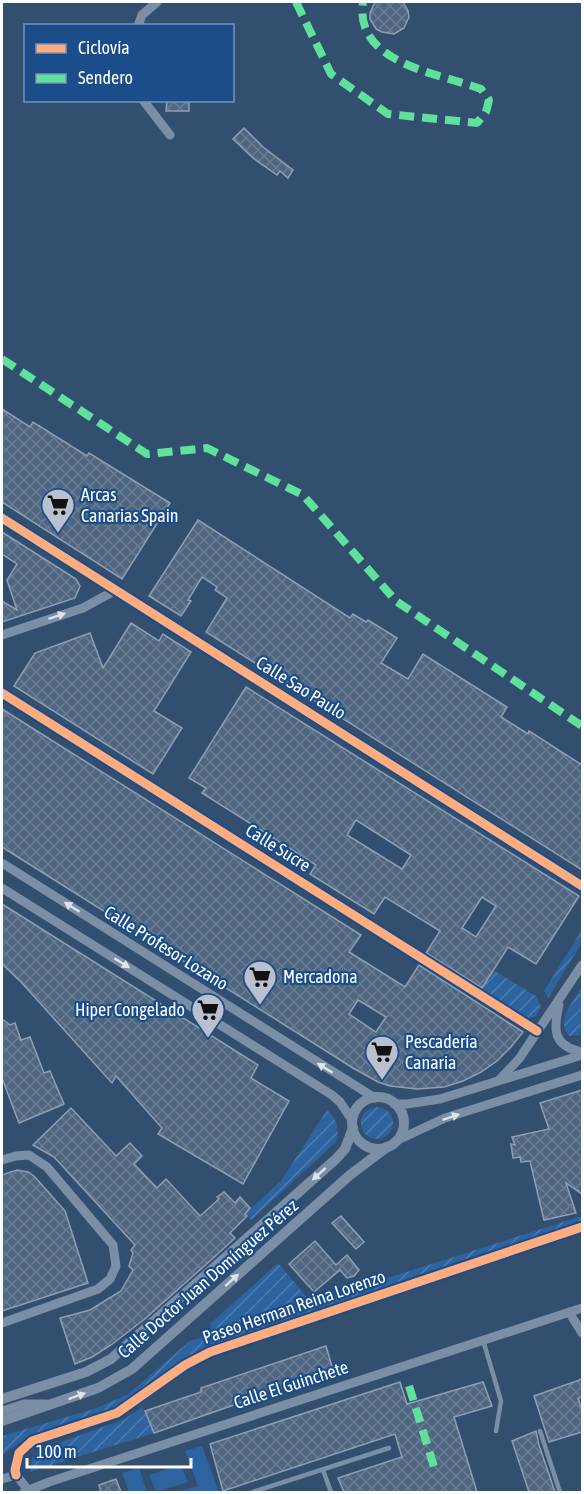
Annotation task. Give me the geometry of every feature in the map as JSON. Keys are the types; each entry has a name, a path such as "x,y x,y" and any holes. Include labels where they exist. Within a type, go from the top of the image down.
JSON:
{"street":[{"path":"139,24 142,15 157,2"},
{"path":"145,102 170,135"},
{"name":"Calle Sao Paulo","path":"2,518 582,886"},
{"path":"2,635 82,608 116,590"},
{"name":"Calle Sucre","path":"2,693 537,1031"},
{"name":"Calle Profesor Lozano","path":"2,863 375,1098"},
{"name":"Calle Profesor Lozano","path":"2,888 332,1095 340,1102 352,1124"},
{"path":"496,1083 514,1066 582,965"},
{"path":"560,1000 554,1026 558,1038 571,1050 582,1054"},
{"path":"394,1104 440,1099 582,1054"},
{"path":"398,1140 404,1125 403,1117 389,1100 375,1098 367,1100 354,1112 352,1124 357,1138 363,1144 378,1149 387,1147 445,1119 582,1075"},
{"name":"Calle Doctor Juan Domínguez Pérez","path":"2,1400 86,1372 111,1359 336,1159 345,1149 352,1124"},
{"name":"Calle Doctor Juan Domínguez Pérez","path":"2,1421 98,1388 132,1369 341,1183 387,1147"},
{"path":"2,1161 16,1156 29,1155 47,1167 113,1245 116,1266 110,1280 98,1289 2,1323"},
{"name":"Paseo Herman Reina Lorenzo","path":"16,1475 19,1453 32,1441 117,1413 185,1365 210,1353 582,1227"},
{"name":"Calle El Guinchete","path":"26,1491 582,1308"},
{"path":"569,1312 582,1333"},
{"path":"2,1411 24,1404 57,1403"},
{"path":"2,1479 16,1475 26,1491"}],"lane":[{"path":"483,1340 501,1401 496,1431"},
{"path":"540,1431 560,1492"},
{"path":"253,1492 389,1448"},
{"path":"323,1470 331,1492"}],"shaded area":[{"path":"582,930 582,942 548,998 544,991"},
{"path":"493,970 536,996 541,1007 535,1017 529,1018 482,989"},
{"path":"582,987 582,1035 569,1036 565,1030 565,1018 570,1005"},
{"path":"377,1107 389,1111 393,1123 389,1135 377,1139 365,1135 361,1123 365,1111"},
{"path":"327,1110 337,1124 336,1142 251,1220 246,1213 281,1181"},
{"path":"582,1216 582,1221 415,1276 199,1352 125,1403 28,1438 2,1456 2,1436 94,1409 127,1395 190,1341"},
{"path":"278,1263 310,1301 210,1331 211,1323"},
{"path":"142,1407 154,1433 30,1472 32,1459 39,1450 125,1419"},
{"path":"202,1446 219,1492 176,1492 198,1486 185,1451"},
{"path":"181,1465 188,1482 156,1492 149,1475"},
{"path":"139,1468 147,1492 129,1492 122,1473"}],"building":[{"path":"375,2 403,2 409,17 404,28 394,34 376,29 370,19"},
{"path":"167,102 189,102 189,111 166,111"},
{"path":"244,128 263,147 293,170 288,178 280,171 277,175 253,158 233,139"},
{"path":"2,409 30,427 33,422 87,456 89,453 170,503 122,579 2,502"},
{"path":"198,520 350,618 353,614 366,622 368,620 397,638 381,663 408,679 423,654 507,707 501,717 528,734 529,731 582,765 582,870 206,632 227,598 215,590 217,587 202,577 181,616 149,596"},
{"path":"2,532 76,579 80,586 75,598 2,622 2,601 17,610 7,580 17,564 2,554"},
{"path":"131,623 159,641 163,634 191,652 154,711 182,728 153,774 14,686 35,653 90,633 103,668"},
{"path":"246,687 579,896 536,964 508,947 482,988 426,953 440,931 385,897 374,914 310,874 316,865 202,793 206,788 189,778","holes":["356,820 411,855 402,869 347,835","482,897 496,906 476,937 462,928"]},
{"path":"2,709 361,935 349,952 405,987 419,965 523,1032 497,1061 463,1081 444,1087 417,1089 390,1086 378,1082 2,847","holes":["358,1000 386,1017 376,1032 349,1014"]},
{"path":"2,904 258,1065 251,1078 289,1101 243,1184 158,1134 162,1128 116,1076 112,1083 2,964"},
{"path":"2,1019 10,1025 15,1023 21,1040 30,1037 44,1073 50,1071 64,1104 19,1123 2,1078"},
{"path":"582,1090 582,1194 566,1183 576,1213 544,1220 530,1161 521,1162 520,1157 513,1158 511,1144 515,1145 512,1137 549,1129 540,1103"},
{"path":"71,1108 116,1156 130,1143 142,1156 134,1164 157,1188 166,1179 200,1216 224,1192 235,1203 240,1197 250,1208 245,1214 247,1216 230,1233 235,1238 146,1318 111,1345 75,1364 60,1318 90,1310 121,1291 133,1270 129,1266 133,1253 131,1250 135,1245 54,1157 33,1145"},
{"path":"17,1170 34,1176 65,1211 88,1283 2,1311 2,1175"},
{"path":"341,1216 364,1242 356,1249 332,1223"},
{"path":"315,1241 336,1265 347,1255 359,1270 354,1276 347,1278 340,1270 314,1292 289,1264"},
{"path":"326,1346 333,1370 154,1433 145,1411 201,1392 201,1388"},
{"path":"582,1379 582,1397 578,1398 582,1410 582,1432 549,1442 534,1396"},
{"path":"400,1382 407,1404 483,1382 492,1406 454,1417 477,1492 344,1492 338,1478 402,1457 395,1434 223,1491 210,1444"},
{"path":"536,1431 555,1492 529,1492 512,1441"},
{"path":"116,1479 121,1492 101,1492 99,1485"}],"marked path":[{"path":"296,2 331,74 388,114 477,123 486,112 489,100 481,89 423,71 385,53 372,40 364,23 363,2"},
{"path":"2,359 147,454 207,448 303,495 396,601 582,726"},
{"path":"409,1386 435,1470"}],"cycle path":[{"path":"2,518 582,886"},
{"path":"2,693 537,1031"},
{"path":"16,1475 19,1453 32,1441 117,1413 185,1365 210,1352 582,1227"}],"place":[{"name":"Arcas Canarias Spain","path":"58,534"},
{"name":"Mercadona","path":"260,1006"},
{"name":"Hiper Congelado","path":"208,1039"},
{"name":"Pescadería Canaria","path":"382,1081"}]}
